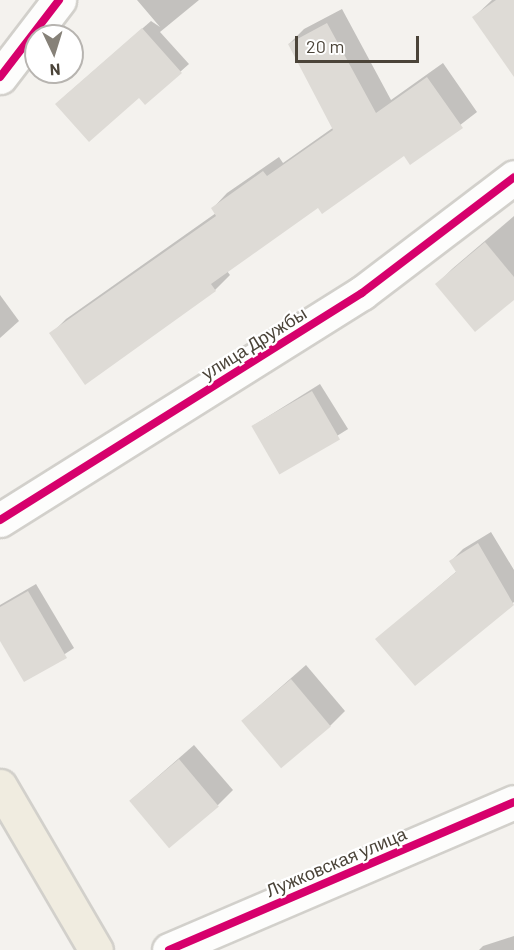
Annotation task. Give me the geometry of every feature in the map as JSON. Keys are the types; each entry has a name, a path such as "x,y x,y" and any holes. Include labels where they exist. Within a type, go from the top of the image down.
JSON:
{"highway":[{"path":"0,786 96,950"}],"street":[{"path":"0,77 59,0"},
{"name":"улица Дружбы","path":"0,520 362,293 514,177"},
{"name":"Лужковская улица","path":"169,950 514,802"}],"building":[{"path":"496,0 514,0 514,77 472,17"},
{"path":"327,23 376,113 427,77 463,128 410,165 404,156 322,214 318,208 211,284 216,291 85,385 49,333 216,216 211,208 263,171 267,176 333,130 288,44"},
{"path":"142,28 182,73 145,105 139,98 89,142 55,104 78,84 84,84 84,79"},
{"path":"485,242 514,277 514,300 475,332 435,284"},
{"path":"312,391 340,439 279,474 251,426"},
{"path":"478,543 514,605 415,686 375,639 456,572 449,561"},
{"path":"28,591 67,658 24,682 0,641 0,607"},
{"path":"291,679 331,726 281,768 241,721"},
{"path":"179,759 219,806 169,848 129,801"}],"cycle path":[{"path":"0,77 59,0"},
{"path":"0,520 362,293 514,177"},
{"path":"169,950 514,802"}]}
